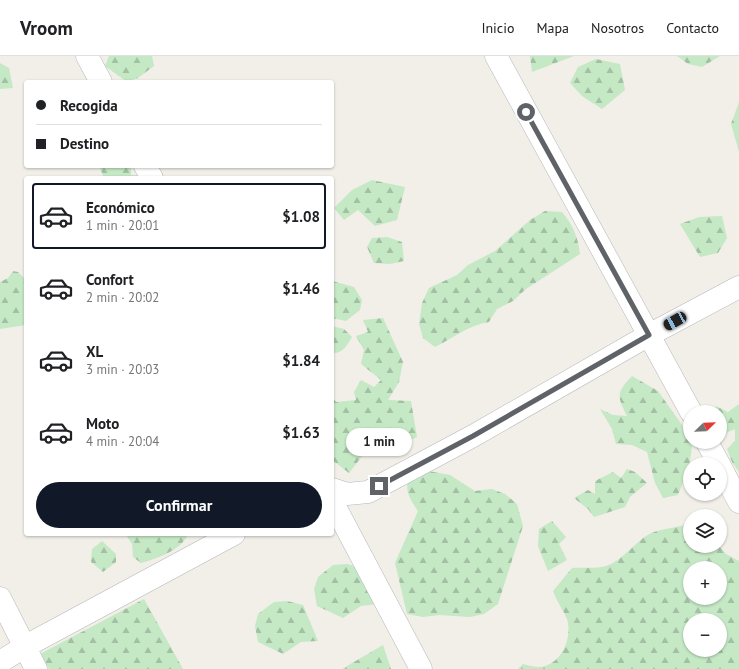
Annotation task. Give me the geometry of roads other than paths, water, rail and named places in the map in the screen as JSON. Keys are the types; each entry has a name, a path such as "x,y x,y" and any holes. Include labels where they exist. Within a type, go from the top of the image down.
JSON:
{"street":[{"path":"87,56 100,80"},
{"path":"496,56 686,405"},
{"path":"334,490 347,494 368,492 473,436 649,335 739,287"},
{"path":"727,480 739,502"},
{"path":"334,505 421,669"},
{"path":"0,662 24,647 230,536"},
{"path":"0,598 36,669"}]}
